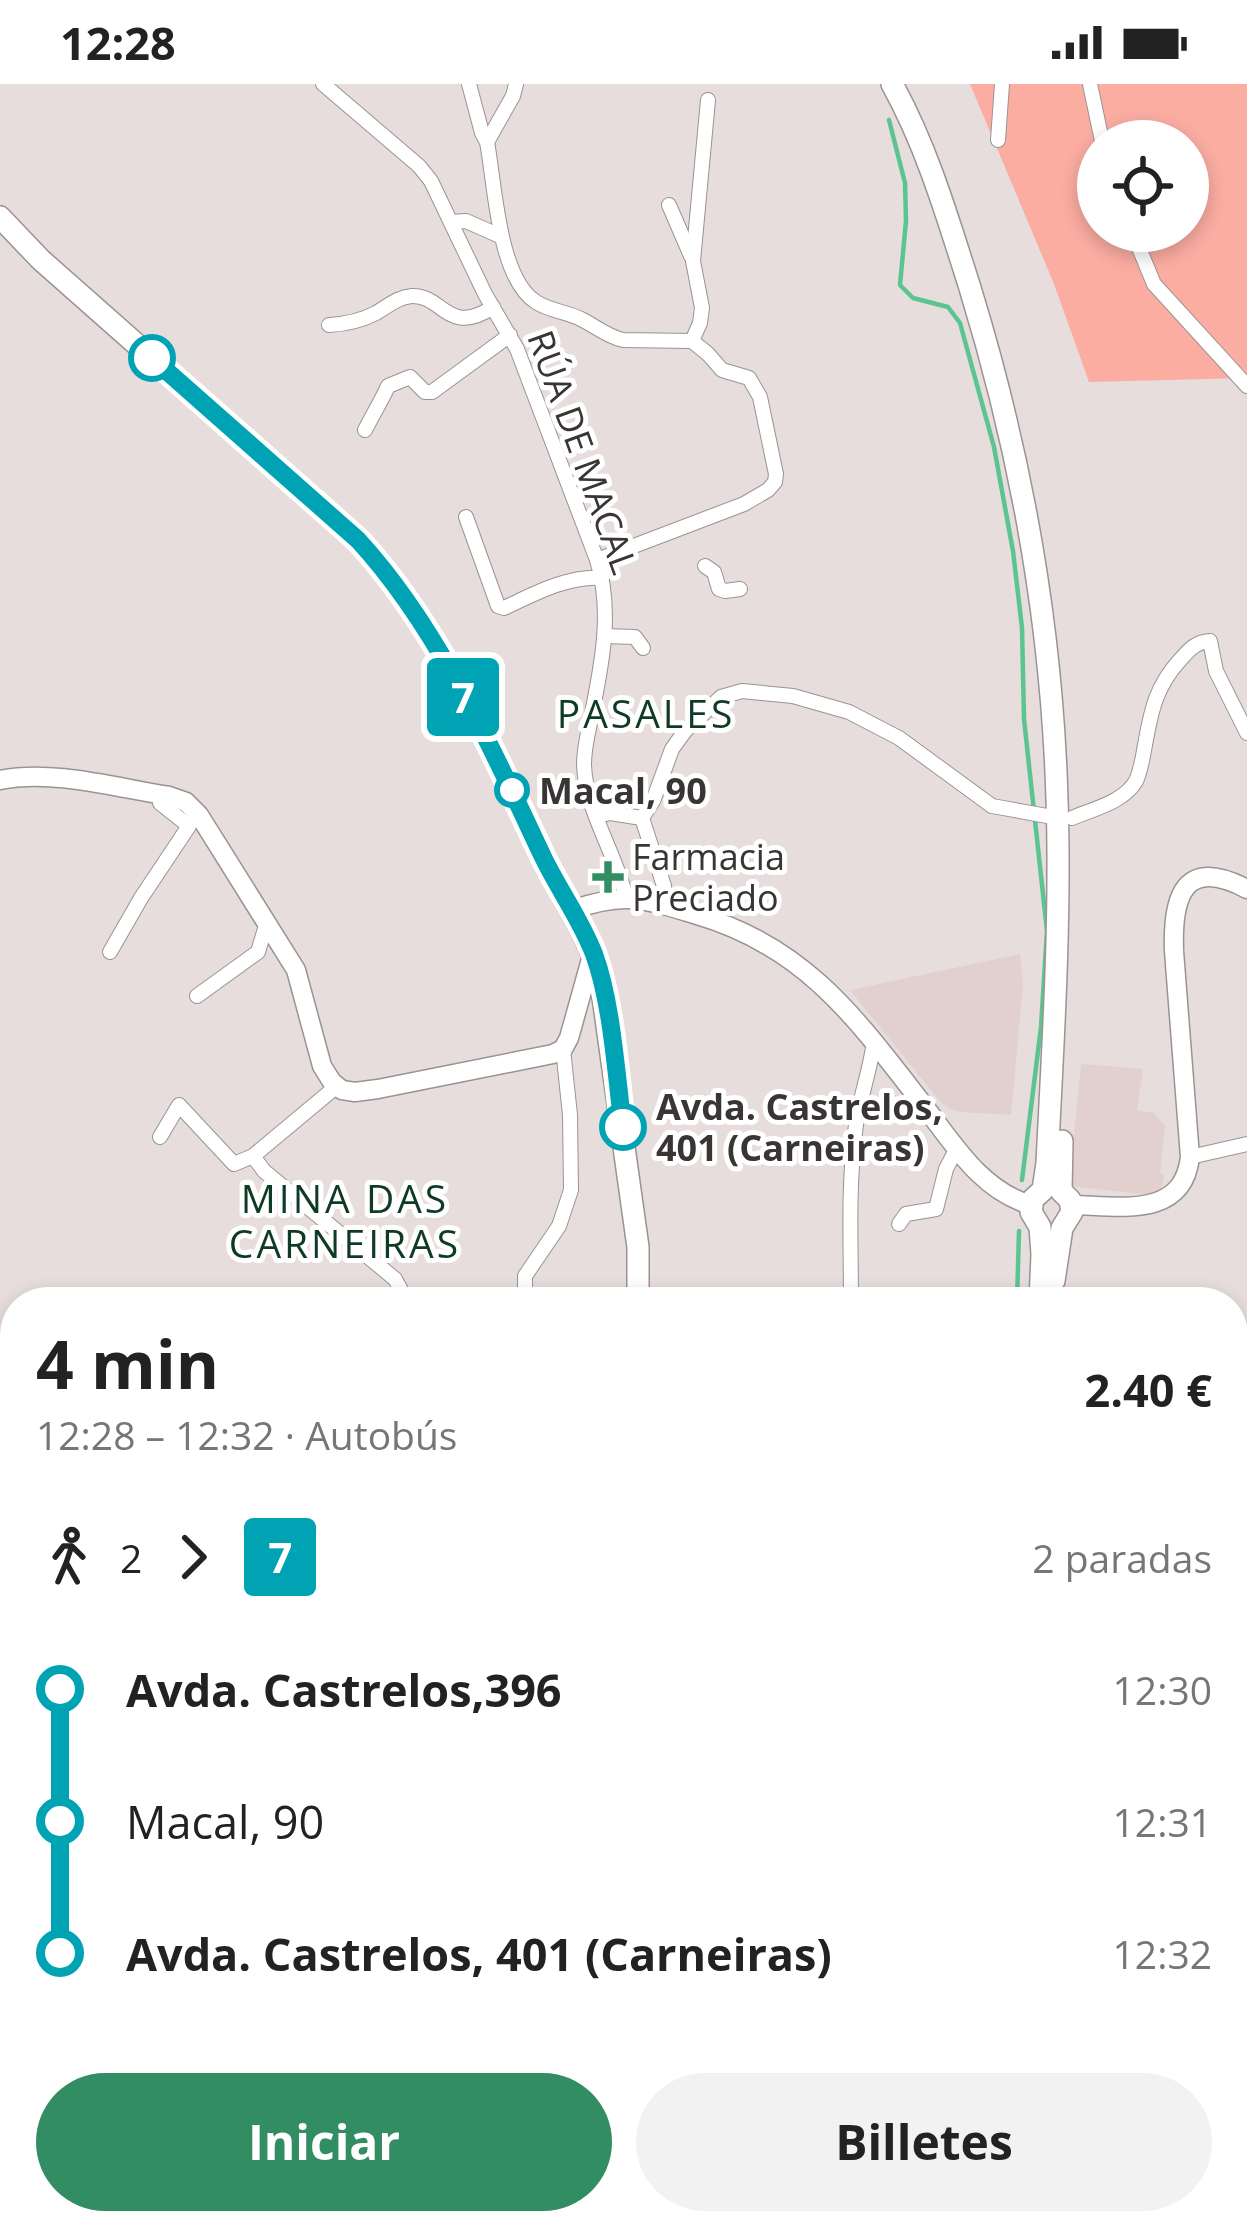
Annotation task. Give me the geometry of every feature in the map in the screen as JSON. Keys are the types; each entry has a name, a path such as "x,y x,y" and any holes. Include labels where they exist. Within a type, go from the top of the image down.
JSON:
{"main road":[{"path":"892,84 954,237 988,347 1032,547 1048,664 1071,976 1041,1287"},
{"path":"907,84 967,233 1026,442 1059,630 1058,817"},
{"path":"0,217 41,260 358,540 385,569 422,626 481,730 593,952 620,1100 639,1287"},
{"path":"1051,1208 1054,1287"}],"street":[{"name":"RÚA DE MACAL","path":"323,84 431,181 524,365 597,560 605,636 584,766 591,800 626,898"},
{"path":"469,84 487,142 500,236 520,284 539,304 573,315 615,339 692,341 722,370 749,378 760,397 776,474 768,490 744,504 597,560"},
{"path":"487,142 516,84"},
{"path":"998,140 1002,84"},
{"path":"1090,84 1098,120"},
{"path":"693,261 707,100"},
{"path":"669,205 693,261 702,308 692,341"},
{"path":"451,222 466,221 500,236"},
{"path":"1141,252 1154,284 1247,386"},
{"path":"329,325 358,321 405,297 428,299 457,317 482,314 493,307"},
{"path":"365,430 388,386 410,377 425,392 432,392 510,334"},
{"path":"466,517 498,606 504,608 548,588 602,578"},
{"path":"705,566 714,572 719,589 740,589"},
{"path":"605,636 634,637 643,648"},
{"path":"642,818 649,811 672,749 685,731 721,697 742,691 793,696 849,712 899,737 992,806 1058,817 1128,791 1137,779 1158,689 1201,641 1210,641 1216,671 1247,733"},
{"path":"0,780 44,776 186,802 200,815 299,976 322,1066 337,1086 355,1092 554,1054 572,1029 593,952"},
{"path":"110,952 188,826 160,802 159,795"},
{"path":"597,816 642,818"},
{"path":"642,818 664,886 660,904"},
{"path":"572,910 626,898 728,924 768,943 820,984 874,1042 991,1184 1051,1208 1161,1201 1180,1189 1190,1156 1174,968 1178,902 1188,885 1204,876 1247,889"},
{"path":"197,996 257,952 267,922"},
{"path":"851,1287 855,1128 874,1042"},
{"path":"525,1287 525,1276 559,1226 571,1190 570,1115 562,1049"},
{"path":"160,1136 179,1106 234,1164 253,1156 337,1086"},
{"path":"1190,1156 1247,1144"},
{"path":"899,1224 905,1214 936,1209 957,1148"},
{"path":"253,1156 264,1172 398,1287"}],"shaded area":[{"path":"970,84 1247,84 1247,378 1089,382 1054,284"},
{"path":"1020,954 1023,985 1011,1115 948,1108 850,990"},
{"path":"1081,1064 1143,1069 1137,1110 1154,1113 1165,1126 1160,1196 1069,1186"}],"waterway":[{"path":"889,120 905,183 900,285 913,298 948,307 960,323 994,447 1013,551 1022,628 1024,719 1047,931 1041,1027 1022,1180"},
{"path":"1017,1287 1019,1231"}],"bus line":[{"name":"7","path":"152,358 358,540 385,569 422,626 492,750 593,952 606,1006 623,1127"}],"place":[{"name":"Macal, 90","path":"512,790"},
{"name":"Farmacia Preciado","path":"608,877"},
{"name":"Avda. Castrelos, 401 (Carneiras)","path":"623,1127"}],"district":[{"name":"PASALES","path":"646,712"},
{"name":"MINA DAS CARNEIRAS","path":"345,1220"}]}
